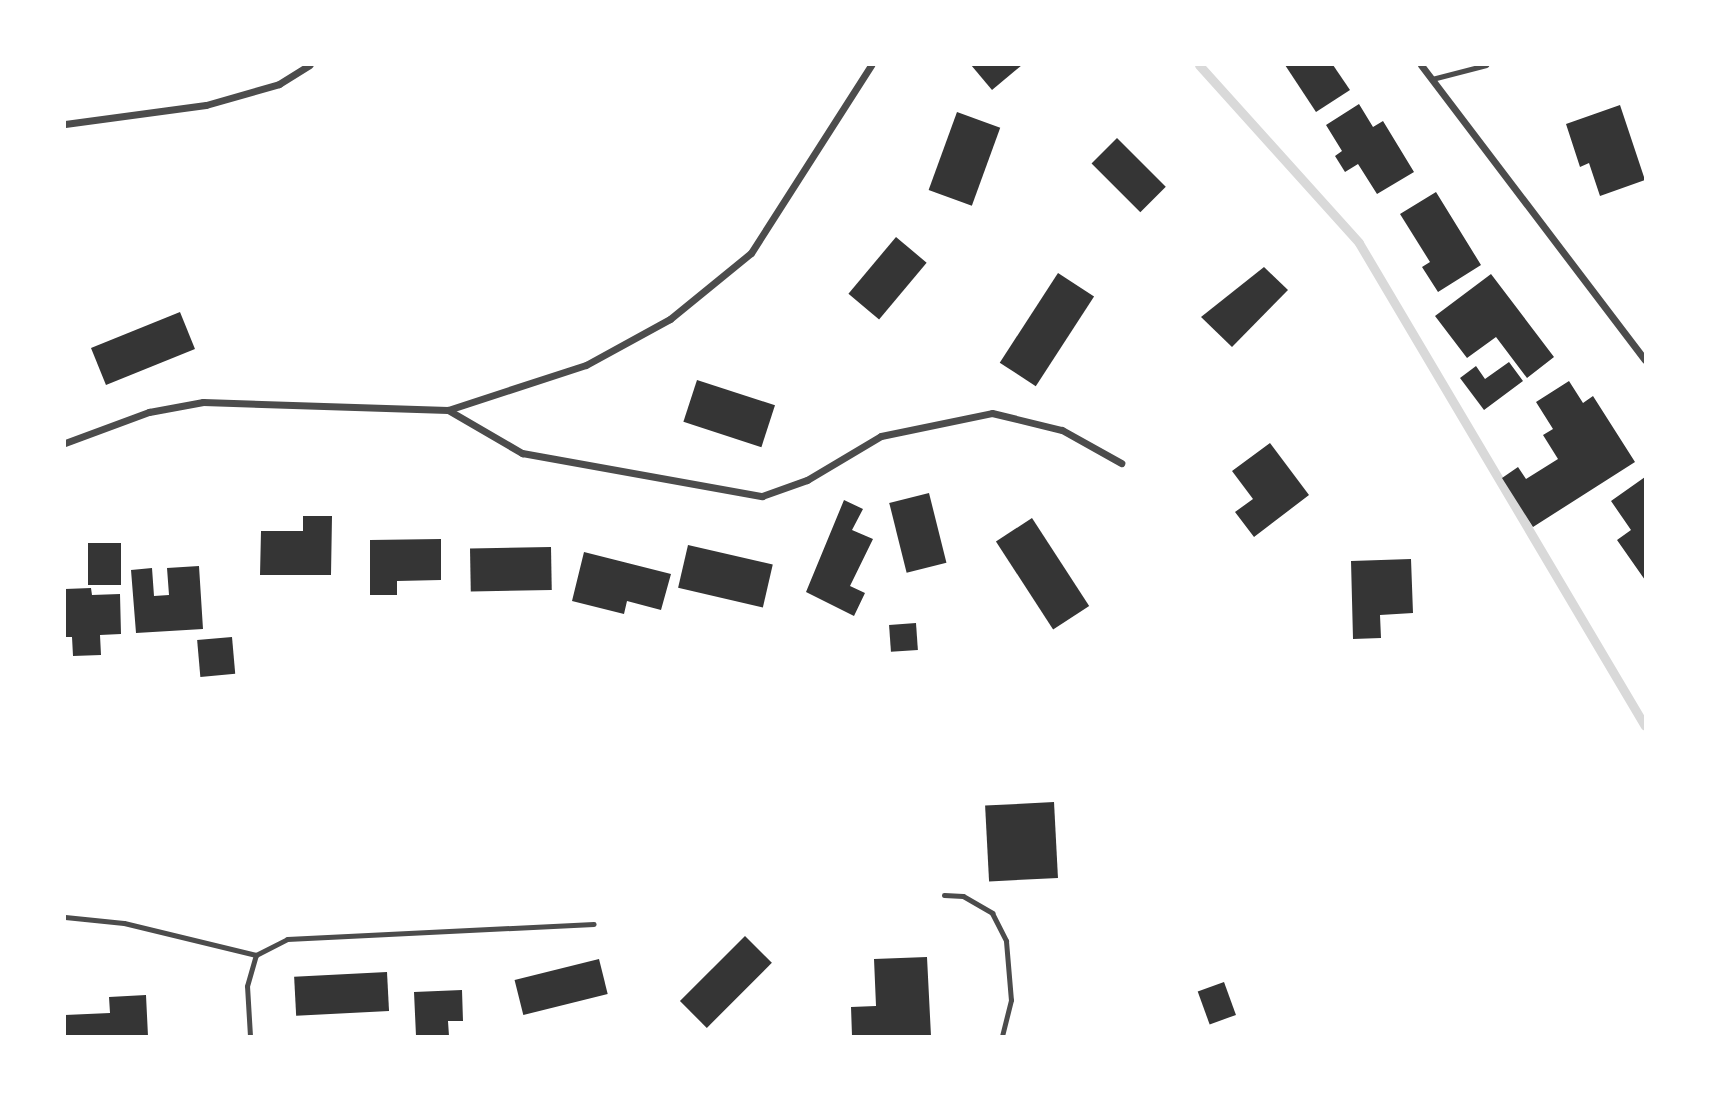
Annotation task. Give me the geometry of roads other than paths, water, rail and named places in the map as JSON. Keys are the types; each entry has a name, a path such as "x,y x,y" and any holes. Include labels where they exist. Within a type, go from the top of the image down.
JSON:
{"street":[{"path":"65,124 206,105 279,84 309,65"},
{"path":"65,443 149,412 203,402 448,410 586,365 670,318 751,253 871,65"},
{"path":"1421,65 1645,360"},
{"path":"448,410 522,453 762,496 807,480 881,436 992,413 1062,430 1121,463"}],"lane":[{"path":"1432,79 1486,65"},
{"path":"944,895 963,896 992,913 1006,941 1011,999 1002,1036"},
{"path":"65,917 124,923 257,955 287,939 366,932 594,924"},
{"path":"250,1036 247,986 257,955"}],"waterway":[{"path":"1199,65 1359,243 1645,726"}]}
